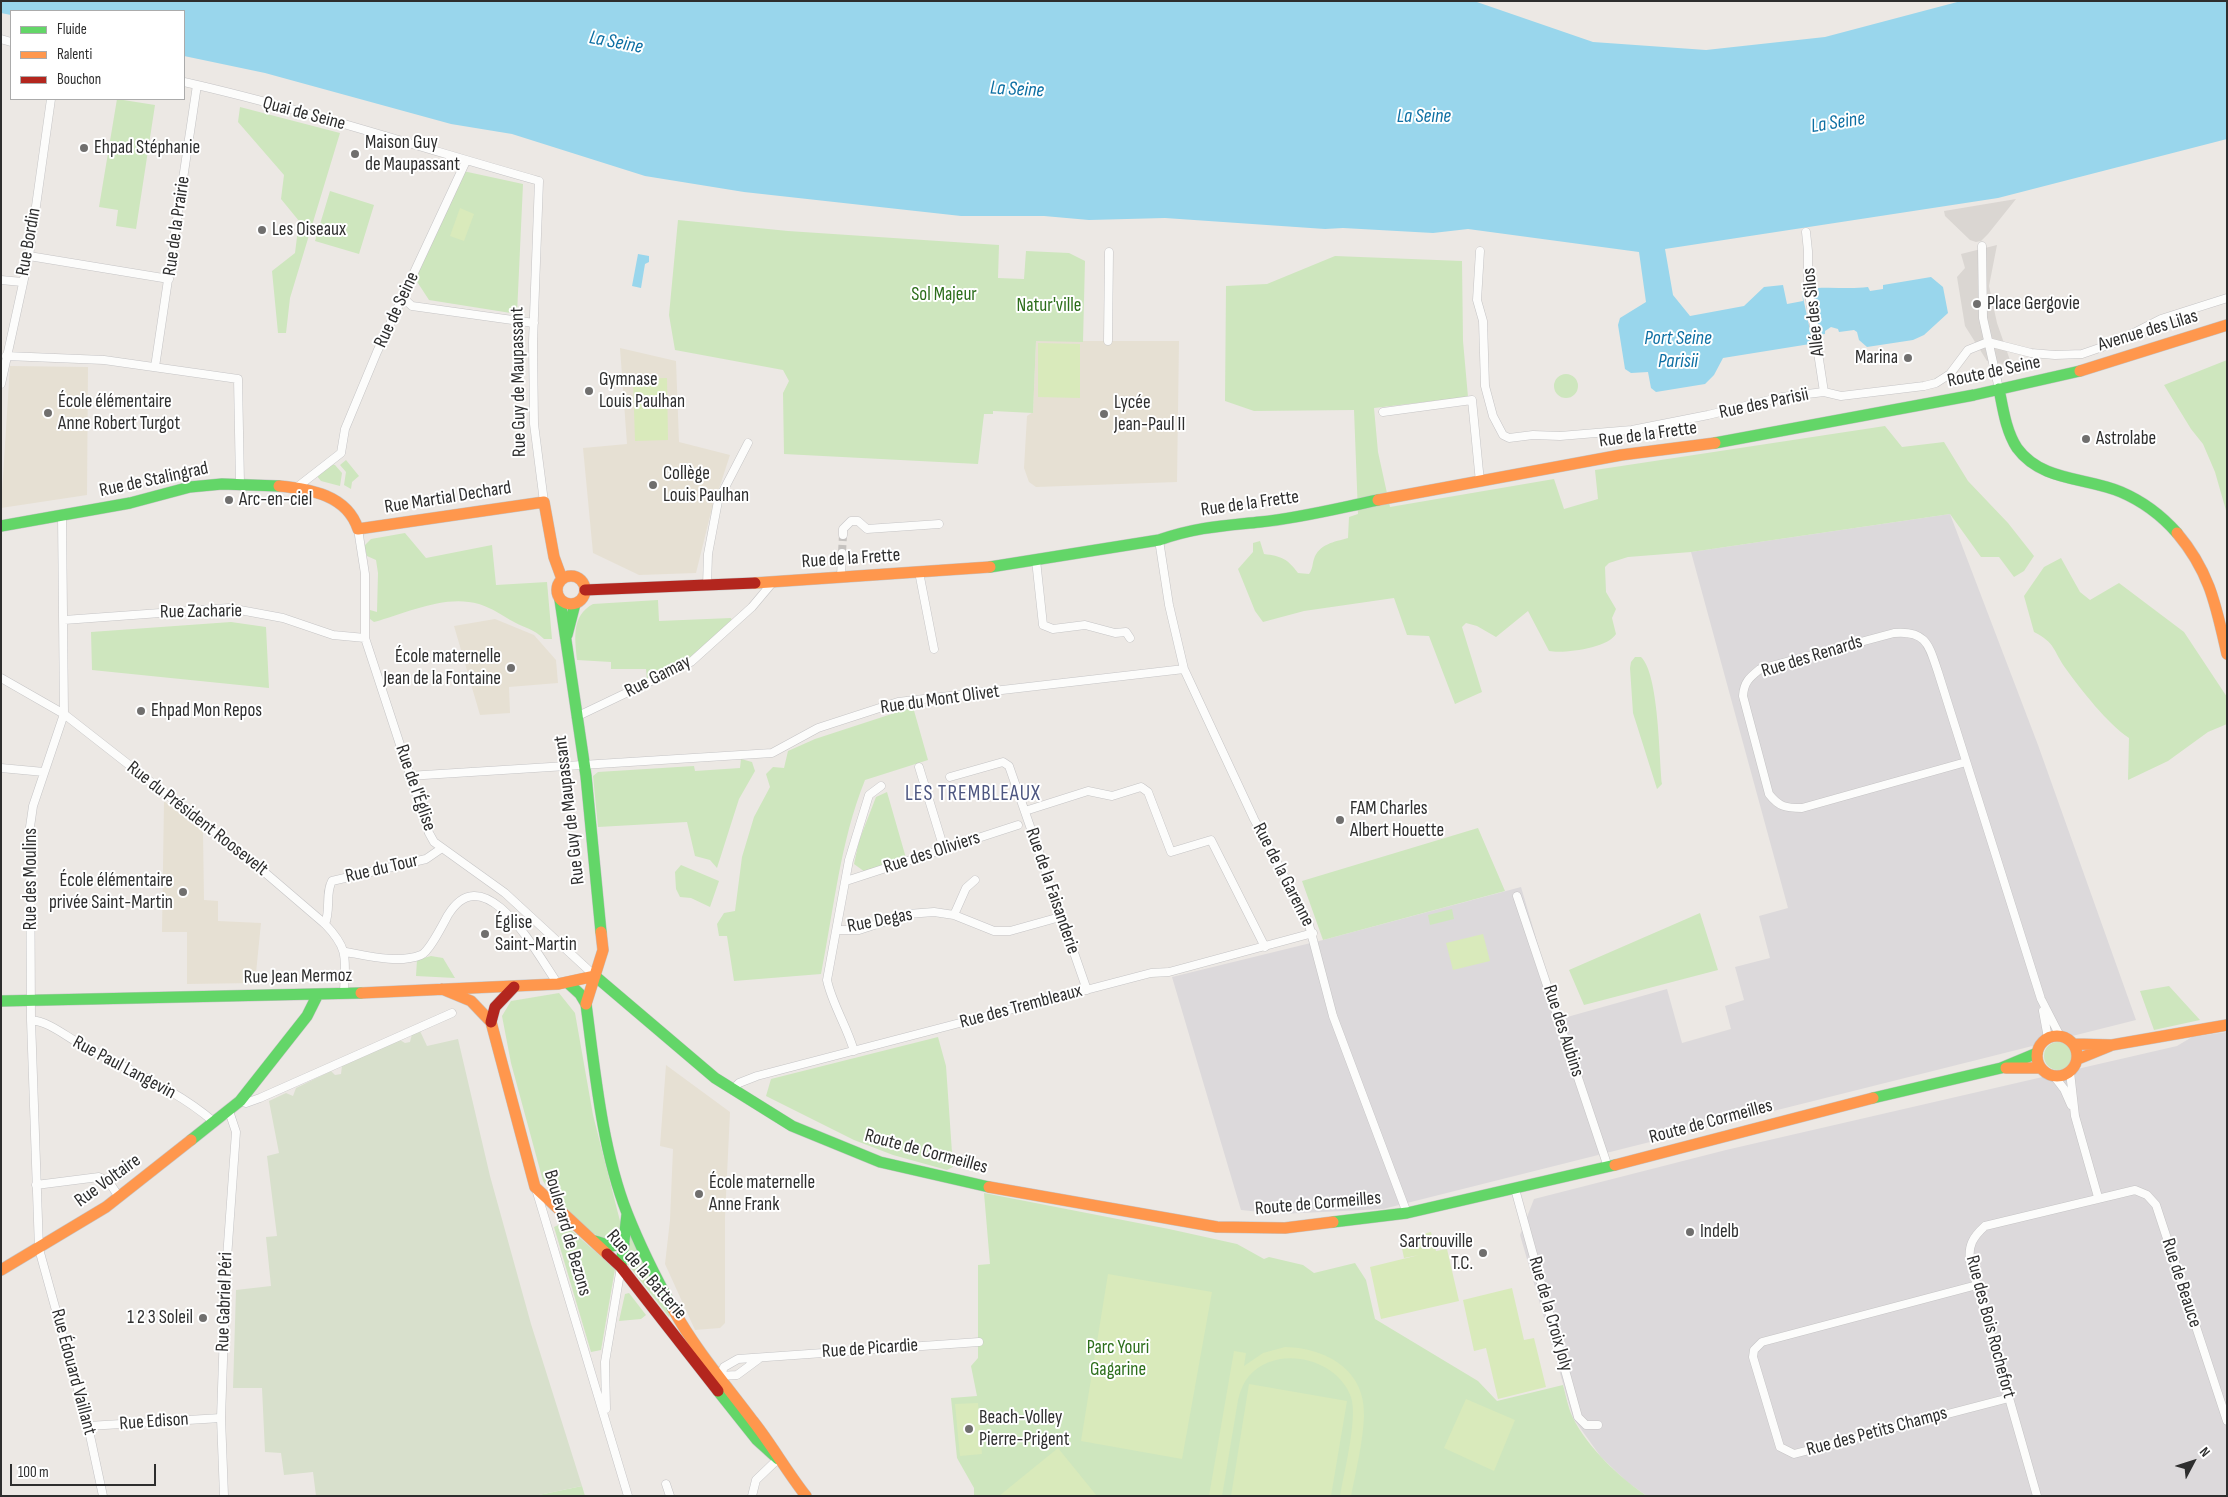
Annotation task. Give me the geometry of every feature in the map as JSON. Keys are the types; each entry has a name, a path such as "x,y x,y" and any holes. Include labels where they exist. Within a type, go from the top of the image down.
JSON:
{"main road":[{"name":"Avenue des Lilas","path":"2080,371 2227,326"},
{"name":"Route de Seine","path":"1914,407 2080,371"},
{"path":"1998,389 2016,447 2024,456 2057,476 2103,485 2125,495 2150,510 2171,526 2196,559 2206,576 2216,602 2227,654"},
{"name":"Rue de la Frette","path":"585,590 706,586 977,569 1159,540 1185,531 1224,524 1261,522 1621,455 1713,443 1914,407"},
{"name":"Rue de Stalingrad","path":"1,526 124,505 190,487 240,484 296,488 335,499 344,506 356,522 358,529"},
{"name":"Rue Martial Dechard","path":"358,529 544,502"},
{"name":"Rue Guy de Maupassant","path":"544,502 554,557 562,579"},
{"path":"575,576 582,582 585,590 582,599 575,604 567,604 560,600 556,587 562,579 575,576"},
{"name":"Rue Guy de Maupassant","path":"560,600 584,766 603,950 586,1004"},
{"name":"Rue Guy de Maupassant","path":"566,639 575,604"},
{"name":"Rue Jean Mermoz","path":"1,1001 318,994 514,987 563,983 595,976"},
{"name":"Route de Cormeilles","path":"595,976 676,1047 732,1090 792,1126 880,1162 934,1176 1053,1199 1217,1227 1285,1228 1407,1212 1608,1167 1845,1105 2001,1068 2037,1053"},
{"path":"563,983 580,994 586,1004 611,1155 627,1212 671,1308 715,1380 726,1395 764,1435 778,1459 806,1496"},
{"path":"491,1022 495,1007 514,987"},
{"name":"Boulevard de Bezons","path":"442,989 471,1001 491,1022 535,1187"},
{"name":"Rue Voltaire","path":"1,1270 39,1249 119,1197 229,1111 240,1101 307,1016 318,994"},
{"path":"2112,1045 2078,1059 2070,1072 2054,1076 2040,1068 2037,1053 2039,1047 2048,1038 2060,1036 2075,1044 2112,1045 2227,1025"},
{"path":"2075,1044 2078,1059"},
{"name":"Route de Cormeilles","path":"2001,1068 2040,1068"},
{"name":"Rue de la Batterie","path":"535,1187 621,1267 706,1367"},
{"path":"621,1267 627,1212"},
{"name":"Rue de la Batterie","path":"594,1241 611,1246 624,1244"}],"street":[{"name":"Quai de Seine","path":"185,82 314,115 466,161 542,179"},
{"name":"Rue de la Prairie","path":"156,367 197,85"},
{"name":"Rue Bordin","path":"1,384 28,256 51,100"},
{"name":"Rue de Seine","path":"296,488 341,453 345,429 402,297 466,161"},
{"name":"Rue Guy de Maupassant","path":"542,179 534,323 534,424 544,502"},
{"name":"Allée des Silos","path":"1806,232 1808,287 1824,392"},
{"path":"1982,246 1983,318 1998,389"},
{"name":"Rue des Parisii","path":"1480,251 1477,300 1483,321 1484,378 1493,416 1503,435 1516,438 1533,434 1560,436 1632,430 1708,416 1782,397 1824,392 1841,396 1936,383 1950,374 1968,350 1988,342"},
{"path":"1108,342 1109,252"},
{"path":"28,256 169,279"},
{"path":"1,280 22,282"},
{"path":"402,297 412,306 534,323"},
{"path":"1988,342 2031,353 2082,354 2114,343 2160,319 2227,298"},
{"path":"6,356 104,360 238,379 240,484"},
{"path":"1383,412 1472,400 1488,396"},
{"path":"1472,400 1480,482"},
{"path":"706,586 708,554 718,501 748,443"},
{"name":"Rue des Moulins","path":"39,1249 31,1020 30,827 32,806 64,714 62,516"},
{"path":"843,535 843,529 850,521 858,521 867,529 939,524"},
{"name":"Rue de l'Église","path":"358,529 365,574 365,638 390,711 408,776 429,834 434,842 505,894 595,976"},
{"name":"Rue de la Garenne","path":"1159,540 1169,605 1184,669 1254,819 1312,933 1333,1016 1407,1212"},
{"path":"840,578 842,553"},
{"path":"1036,560 1043,626 1053,629 1087,626 1114,633 1126,632 1130,638"},
{"name":"Rue de la Frette","path":"920,572 934,649"},
{"name":"Rue Gamay","path":"576,717 691,662 752,607 773,582"},
{"name":"Rue Zacharie","path":"64,620 230,608 283,618 333,635 365,638"},
{"name":"Rue des Renards","path":"1966,762 1802,808 1786,808 1776,804 1769,794 1742,696 1744,685 1748,678 1760,669 1894,633 1915,633 1924,640 1930,649 1966,762 2041,999 2048,1038"},
{"name":"Rue du Mont Olivet","path":"408,776 584,766 745,753 772,753 818,728 898,702 1184,669"},
{"name":"Rue du Président Roosevelt","path":"1,678 64,714 248,858 325,924 336,936 346,952"},
{"name":"Rue de la Faisanderie","path":"950,777 1003,762 1009,766 1087,990"},
{"path":"919,767 944,849"},
{"path":"1,768 44,772"},
{"path":"854,1051 849,1034 829,990 827,980 846,881 848,860 868,795 881,786"},
{"path":"1025,811 1088,791 1112,796 1141,787 1148,792 1171,852 1211,840 1265,947"},
{"name":"Rue des Oliviers","path":"846,881 1018,824"},
{"name":"Rue du Tour","path":"325,924 329,913 330,886 332,881 426,859 442,848"},
{"path":"954,915 966,888 975,880"},
{"path":"344,993 346,952 373,957 411,958 423,955 455,905 467,897 482,896 495,901 508,913 563,983"},
{"name":"Rue des Aubins","path":"1517,896 1608,1167"},
{"name":"Rue Degas","path":"836,930 859,930 908,914 934,912 954,915 994,931 1010,931 1060,917"},
{"name":"Rue des Trembleaux","path":"732,1090 739,1084 757,1076 1087,990 1265,947 1312,933"},
{"name":"Rue des Renards","path":"2041,999 2060,1036"},
{"path":"240,1101 246,1103 260,1098 452,1013"},
{"name":"Rue Paul Langevin","path":"31,1020 43,1022 69,1038 193,1104 214,1122"},
{"path":"2070,1072 2075,1116"},
{"path":"2054,1076 2064,1089 2075,1116 2098,1198"},
{"name":"Rue Gabriel Péri","path":"224,1496 221,1418 226,1272 236,1132 229,1111"},
{"path":"36,1185 99,1177 109,1182 119,1197"},
{"name":"Boulevard de Bezons","path":"535,1187 628,1496"},
{"name":"Rue de la Croix Joly","path":"1515,1189 1578,1417 1586,1425 1598,1425"},
{"name":"Rue de Beauce","path":"2098,1198 2135,1190 2147,1195 2156,1205 2227,1421"},
{"name":"Rue des Bois Rochefort","path":"2038,1496 1976,1285 1969,1248 1974,1236 1985,1226 2098,1198"},
{"name":"Rue Édouard Vaillant","path":"39,1249 88,1426 103,1496"},
{"name":"Boulevard de Bezons","path":"616,1452 605,1403 605,1362 621,1267"},
{"name":"Rue des Petits Champs","path":"1976,1285 1762,1342 1754,1350 1755,1364 1780,1447 1794,1454 2009,1398"},
{"name":"Rue de Picardie","path":"706,1367 738,1360 979,1342"},
{"path":"715,1380 737,1375 760,1358"},
{"path":"715,1380 729,1363"},
{"path":"726,1395 737,1375"},
{"name":"Rue Edison","path":"88,1426 221,1418"},
{"path":"752,1496 756,1480 778,1459"},
{"path":"666,1484 670,1496"}],"shaded area":[{"path":"2016,199 1981,241 1970,240 1945,216 1944,211"},
{"name":"Place Gergovie","path":"1997,245 1989,286 1997,323 2012,366 1987,361 1965,326 1957,277 1965,268 1961,254"},
{"name":"Lycée Jean-Paul II","path":"1036,341 1179,341 1177,482 1036,487 1029,482 1024,468 1027,416 1033,412"},
{"name":"Collège Louis Paulhan","path":"620,348 676,361 679,442 730,455 710,516 696,573 639,575 593,553 583,448 627,444"},
{"path":"10,366 88,367 87,495 1,508"},
{"path":"1950,514 2038,745 2136,1020 1383,1209 1281,1214 1241,1210 1172,977 1323,940 1521,887 1560,1019 1667,989 1682,1043 1731,1029 1725,1006 1744,1000 1735,967 1770,958 1759,916 1788,908 1691,552"},
{"name":"École maternelle Jean de la Fontaine","path":"495,619 534,635 556,660 558,683 509,687 510,713 480,715 454,626"},
{"name":"École élémentaire privée Saint-Martin","path":"164,801 203,832 204,900 218,901 218,921 261,923 255,983 187,984 187,932 162,932"},
{"path":"2227,1032 2227,1496 1647,1496 1627,1482 1601,1457 1573,1418 1520,1235 1534,1199 1726,1150 2177,1046 2192,1037"},
{"name":"École maternelle Anne Frank","path":"666,1065 730,1112 725,1217 725,1323 720,1328 695,1330 665,1264 670,1220 673,1149 660,1146"}],"green space":[{"path":"117,100 155,105 136,229 116,226 118,210 99,207"},
{"path":"240,107 340,133 290,298 286,333 278,333 272,271 295,253 299,221 281,199 284,175 238,122"},
{"path":"463,171 523,184 517,314 429,300 414,277"},
{"path":"330,191 374,205 359,254 315,241"},
{"path":"460,208 474,214 464,241 450,236"},
{"path":"678,220 788,231 999,245 998,278 1024,279 1026,251 1069,253 1085,261 1083,342 1036,341 1033,413 993,411 993,414 984,414 978,464 784,454 783,393 789,381 783,370 675,350 669,315"},
{"path":"1335,256 1462,261 1463,341 1468,397 1374,408 1378,452 1390,507 1554,479 1564,509 1598,499 1595,470 1885,426 1902,447 1944,442 1968,481 2008,523 2034,556 2024,571 2014,577 1999,557 1981,557 1950,514 1691,552 1628,557 1609,563 1605,567 1606,592 1616,609 1612,618 1616,634 1604,643 1575,651 1549,651 1528,611 1496,637 1477,626 1466,623 1462,627 1482,692 1455,704 1429,636 1407,635 1394,598 1304,611 1263,622 1255,611 1238,569 1253,552 1253,543 1260,541 1264,554 1284,559 1298,573 1309,574 1319,550 1332,542 1348,538 1349,517 1358,514 1354,410 1254,411 1225,401 1226,286 1267,284"},
{"path":"1038,343 1080,344 1080,398 1038,397"},
{"path":"2227,360 2227,514 2215,472 2203,444 2191,429 2164,385"},
{"path":"1566,374 1575,377 1578,386 1575,395 1566,398 1557,395 1554,386 1557,377"},
{"path":"667,378 668,440 635,441 633,379"},
{"path":"346,460 359,476 352,482 351,489 344,485 346,472 340,465"},
{"path":"331,464 335,465 342,473 340,486 321,481 316,475"},
{"path":"405,533 426,558 492,545 496,585 547,582 552,639 544,639 533,631 479,604 466,602 453,601 426,606 374,622 370,619 370,610 377,612 378,573 376,560 367,556 364,546 371,539"},
{"path":"2061,558 2080,592 2090,600 2119,583 2184,632 2227,697 2227,724 2208,732 2168,761 2128,780 2129,738 2112,724 2087,697 2050,644 2034,632 2024,596 2044,567"},
{"path":"658,600 659,621 731,618 732,621 690,658 647,680 646,669 611,669 611,662 577,660 576,628 581,615 586,609 593,604"},
{"path":"231,622 266,627 269,688 92,670 91,632"},
{"path":"1635,657 1641,657 1647,666 1655,698 1662,784 1657,789 1633,713 1630,668 1631,662"},
{"path":"913,707 928,760 865,780 849,827 821,974 734,981 727,936 719,936 717,924 724,913 735,911 742,857 754,817 770,787 766,774 773,767 784,768 788,751 815,739"},
{"path":"741,759 752,762 755,771 739,799 717,868 710,860 695,856 687,822 598,827 593,776 598,772 694,766 695,771 740,768"},
{"path":"887,792 906,858 865,872 854,864 859,841 876,797"},
{"path":"1478,828 1505,891 1323,940 1302,881"},
{"path":"681,865 719,881 710,907 691,898 680,897 676,889 675,872"},
{"path":"1452,909 1454,919 1430,925 1428,915"},
{"path":"1700,913 1718,970 1584,1005 1569,970"},
{"path":"1483,934 1490,961 1453,970 1446,943"},
{"path":"431,956 443,958 455,978 416,976 417,960"},
{"path":"2169,986 2200,1020 2154,1030 2140,991"},
{"path":"559,993 575,1013 593,1115 621,1225 619,1235 612,1237 605,1238 594,1234 561,1202 543,1181 511,1063 502,1016 511,1001"},
{"path":"420,1031 427,1046 458,1039 490,1176 531,1324 582,1486 534,1496 316,1496 313,1472 284,1475 281,1453 265,1452 262,1388 233,1388 236,1290 271,1286 266,1237 277,1236 267,1156 279,1153 269,1101 286,1093 293,1096 296,1088 331,1071 335,1075 341,1074 342,1066 400,1040 405,1043 410,1042 412,1034"},
{"path":"938,1037 946,1066 953,1167 947,1170 893,1155 854,1140 766,1096 771,1079"},
{"path":"2058,1042 2068,1046 2072,1056 2068,1066 2058,1070 2048,1066 2044,1056 2048,1046"},
{"name":"Parc Youri Gagarine","path":"984,1193 1237,1244 1264,1259 1269,1257 1303,1265 1314,1273 1355,1263 1366,1280 1375,1319 1478,1381 1497,1401 1563,1385 1571,1414 1587,1440 1606,1462 1647,1496 974,1496 974,1488 957,1458 951,1398 977,1396 971,1366 978,1358 978,1265 990,1264"},
{"path":"563,1223 615,1269 601,1350 591,1352 554,1227"},
{"path":"1431,1232 1436,1251 1447,1249 1459,1301 1381,1319 1370,1267 1419,1255 1404,1258 1400,1239"},
{"path":"630,1237 633,1237 669,1317 626,1262"},
{"path":"1108,1274 1212,1292 1182,1459 1081,1441"},
{"path":"1512,1288 1524,1340 1534,1338 1546,1387 1498,1399 1486,1348 1474,1351 1463,1300"},
{"path":"629,1293 646,1315 641,1319 619,1321 625,1294"},
{"path":"1285,1347 1300,1348 1329,1357 1351,1374 1358,1386 1363,1400 1364,1416 1351,1496 1340,1496 1352,1431 1353,1406 1351,1397 1344,1384 1333,1373 1320,1365 1290,1358 1275,1360 1261,1366 1245,1382 1238,1400 1222,1496 1209,1496 1234,1351 1246,1353 1244,1366 1263,1353"},
{"path":"1249,1384 1347,1401 1331,1496 1231,1496"},
{"path":"1466,1399 1515,1420 1494,1471 1444,1448"},
{"name":"Beach-Volley Pierre-Prigent","path":"978,1403 982,1454 960,1456 955,1404"},
{"path":"1058,1448 1097,1496 999,1496"},
{"path":"582,1486 585,1496 534,1496"}],"water":[{"name":"La Seine","path":"1,1 1474,1 1593,42 1706,50 1825,37 1961,1 2227,1 2227,139 1998,198 1665,249 1673,295 1690,316 1744,306 1764,287 1783,285 1787,304 1803,301 1802,290 1868,287 1870,291 1883,289 1883,285 1931,277 1943,287 1948,313 1924,335 1913,340 1867,347 1859,340 1857,332 1854,330 1839,332 1838,329 1831,327 1825,331 1825,334 1817,335 1810,344 1723,358 1714,375 1705,384 1656,392 1651,388 1648,372 1631,373 1625,369 1618,325 1620,318 1646,302 1639,252 1468,229 1433,233 1343,228 1325,229 1165,218 1089,220 1044,216 961,216 744,192 645,176 512,134 451,124 265,73 185,56 185,10 10,10 10,15 1,13"},
{"path":"638,254 649,256 649,262 645,264 641,288 632,286"}],"pier":[{"path":"1815,285 1813,300 1818,338 1813,344 1801,288"}],"tunnel":[{"path":"842,553 843,535"}],"traffic: fast":[{"path":"1715,443 1974,395 2080,371"},
{"path":"1999,389 2005,420 2010,434 2017,448 2027,459 2052,473 2121,492 2151,510 2177,533"},
{"path":"1,526 130,503 190,487 222,484 279,486"},
{"path":"990,567 1159,540 1185,532 1290,518 1378,500"},
{"path":"560,600 586,776 601,932"},
{"path":"567,635 575,604"},
{"path":"595,976 715,1078 792,1126 880,1162 989,1187"},
{"path":"568,983 580,994 586,1004 600,1110 618,1188 637,1238 673,1309"},
{"path":"1,1001 361,993"},
{"path":"191,1140 240,1101 307,1016 318,994"},
{"path":"1873,1098 2001,1068 2037,1053"},
{"path":"1333,1222 1407,1213 1615,1165"},
{"path":"621,1267 627,1214"},
{"path":"595,1241 611,1246 624,1244"},
{"path":"718,1391 757,1440 778,1459"}],"traffic: slow":[{"path":"2080,371 2227,325"},
{"path":"1378,500 1621,455 1715,443"},
{"path":"279,486 315,492 336,501 353,518 358,529 544,502 554,557 562,579"},
{"path":"2177,533 2197,562 2210,590 2227,654"},
{"path":"755,583 990,567"},
{"path":"571,576 581,580 585,590 581,600 571,604 561,600 557,590 561,580 571,576"},
{"path":"586,1004 603,950 601,932"},
{"path":"361,993 558,984 595,976"},
{"path":"442,989 471,1001 491,1022 535,1187 607,1254"},
{"path":"2075,1044 2112,1045 2227,1025"},
{"path":"2061,1036 2068,1039 2074,1045 2077,1056 2076,1064 2068,1073 2061,1076 2053,1076 2046,1073 2038,1064 2037,1052 2040,1045 2049,1037 2061,1036"},
{"path":"2078,1059 2110,1046"},
{"path":"2006,1068 2041,1068"},
{"path":"1615,1165 1873,1098"},
{"path":"1,1270 106,1207 191,1140"},
{"path":"989,1187 1217,1227 1285,1228 1333,1222"},
{"path":"673,1309 701,1353 760,1430 806,1496"}],"traffic: jam":[{"path":"585,590 755,583"},
{"path":"491,1022 495,1007 514,987"},
{"path":"607,1254 621,1267 718,1391"}],"place":[{"name":"Ehpad Stéphanie","path":"84,148"},
{"name":"Maison Guy de Maupassant","path":"355,154"},
{"name":"Les Oiseaux","path":"262,230"},
{"name":"Place Gergovie","path":"1977,304"},
{"name":"Marina","path":"1908,358"},
{"name":"Gymnase Louis Paulhan","path":"589,391"},
{"name":"École élémentaire Anne Robert Turgot","path":"48,413"},
{"name":"Lycée Jean-Paul II","path":"1104,414"},
{"name":"Astrolabe","path":"2086,439"},
{"name":"Collège Louis Paulhan","path":"653,485"},
{"name":"Arc-en-ciel","path":"229,500"},
{"name":"École maternelle Jean de la Fontaine","path":"511,668"},
{"name":"Ehpad Mon Repos","path":"141,711"},
{"name":"FAM Charles Albert Houette","path":"1340,820"},
{"name":"École élémentaire privée Saint-Martin","path":"183,892"},
{"name":"Église Saint-Martin","path":"485,934"},
{"name":"École maternelle Anne Frank","path":"699,1194"},
{"name":"Indelb","path":"1690,1232"},
{"name":"Sartrouville T.C.","path":"1483,1253"},
{"name":"1 2 3 Soleil","path":"203,1318"},
{"name":"Beach-Volley Pierre-Prigent","path":"969,1429"}],"district":[{"name":"LES TREMBLEAUX","path":"973,795"}],"park label":[{"name":"Sol Majeur","path":"944,295"},
{"name":"Natur'ville","path":"1049,306"}],"water label":[{"name":"Port Seine Parisii","path":"1678,350"}]}
